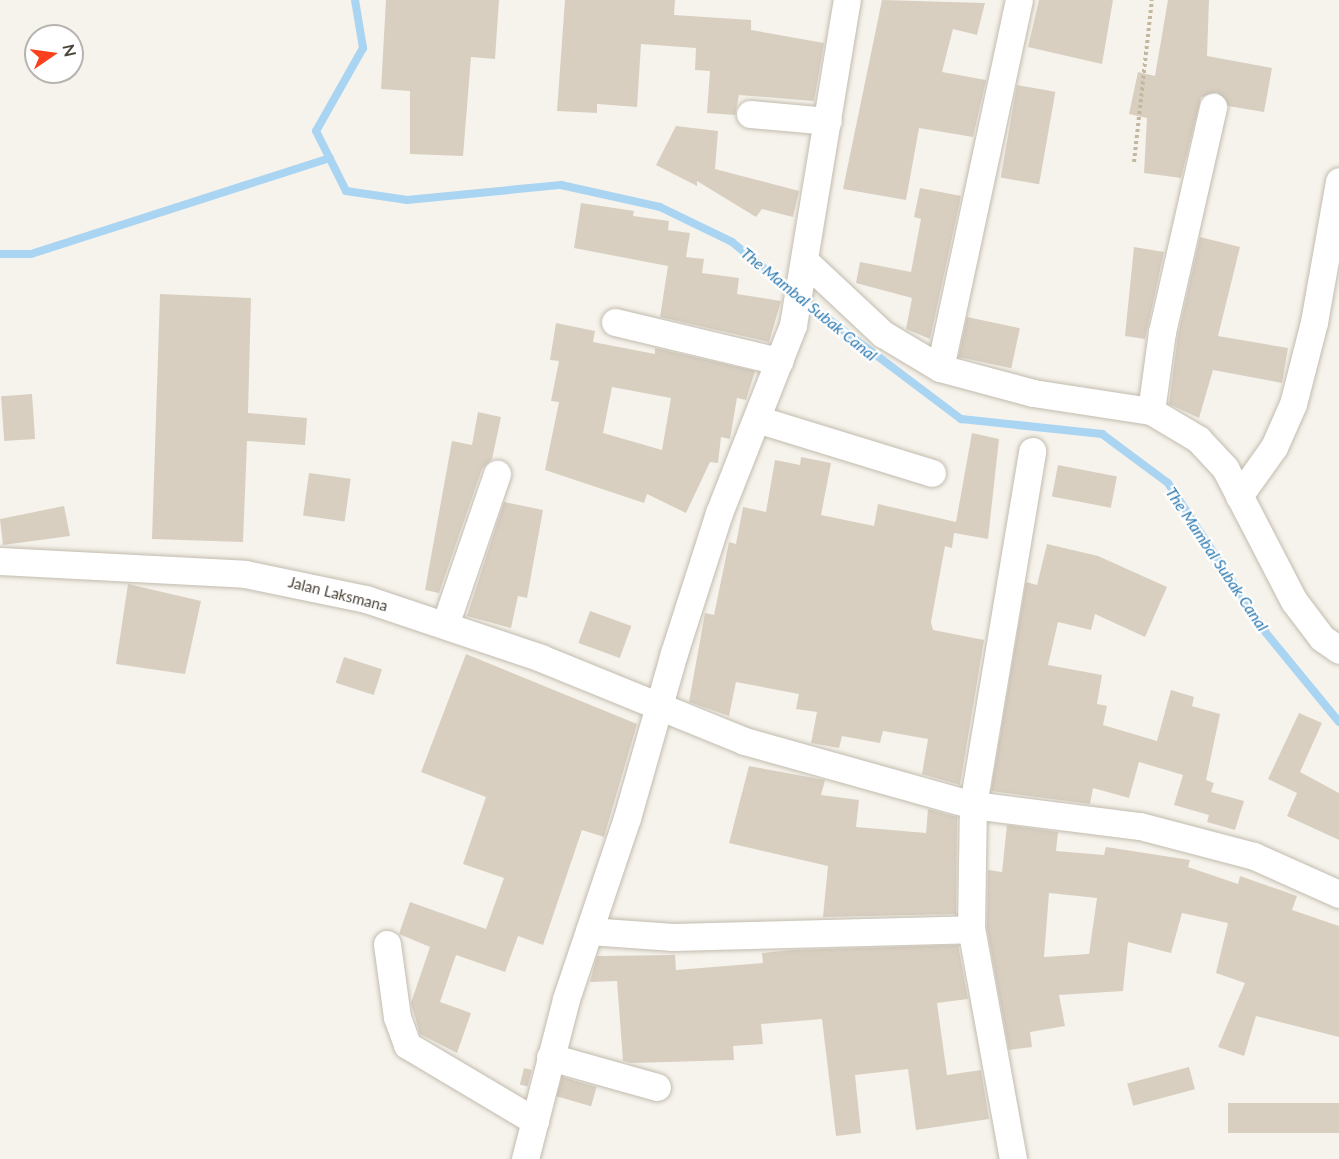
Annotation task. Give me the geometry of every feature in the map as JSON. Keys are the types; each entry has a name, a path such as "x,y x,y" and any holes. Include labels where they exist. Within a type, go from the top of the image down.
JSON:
{"street":[{"path":"525,1159 550,1057 719,513 793,325 806,269 847,0"},
{"path":"940,368 1019,0"},
{"path":"1151,411 1162,332 1213,107"},
{"path":"750,114 828,121"},
{"path":"1239,496 1274,447 1293,404 1314,322 1339,181"},
{"path":"806,269 883,334 940,368 1033,393 1151,411 1198,439 1225,468 1294,601 1322,638 1339,650"},
{"path":"615,322 778,361"},
{"path":"757,419 932,473"},
{"path":"1013,1159 971,929 973,805 1032,451"},
{"path":"445,625 497,474"},
{"name":"Jalan Laksmana","path":"0,561 245,574 366,599 445,625 659,706 744,741 973,805 1140,826 1254,856 1339,894"},
{"path":"589,931 673,937 971,929"},
{"path":"387,944 396,1017 407,1045 535,1121"},
{"path":"550,1057 657,1087"}],"path":[{"path":"1134,162 1152,0"}],"building":[{"path":"386,0 499,0 495,59 471,57 463,156 410,154 410,91 381,89"},
{"path":"565,0 675,0 674,15 751,20 751,30 824,43 814,101 739,95 735,115 707,113 710,71 695,70 696,48 641,44 637,107 597,104 597,113 557,111"},
{"path":"882,0 985,3 977,35 953,29 942,72 986,80 973,137 919,128 906,200 843,189"},
{"path":"1039,0 1113,0 1102,64 1028,47"},
{"path":"1168,0 1209,0 1207,56 1272,68 1264,112 1228,106 1217,92 1201,97 1181,178 1144,173 1147,118 1129,114 1138,72 1155,76"},
{"path":"1017,85 1055,92 1039,184 1001,178"},
{"path":"676,126 718,131 715,169 799,191 793,217 762,209 756,217 697,181 697,186 656,165"},
{"path":"920,188 961,196 930,339 906,329 912,298 856,283 860,262 911,272 921,219 914,217"},
{"path":"581,203 634,211 633,216 669,221 668,230 690,233 686,257 704,259 702,273 739,278 737,294 781,301 769,342 660,317 668,266 574,248"},
{"path":"1200,237 1240,247 1218,336 1288,348 1282,383 1213,370 1199,418 1169,404 1178,335"},
{"path":"1134,247 1164,252 1145,339 1125,336"},
{"path":"160,294 251,298 248,413 307,418 305,445 247,441 243,542 152,539"},
{"path":"967,317 1020,328 1011,368 958,357"},
{"path":"556,323 595,331 593,342 655,354 655,348 755,371 746,400 737,398 730,439 721,437 718,463 710,462 686,513 647,494 644,503 545,470 559,402 551,401 559,361 550,360","holes":["612,387 671,398 662,450 603,433"]},
{"path":"32,394 35,439 4,441 1,396"},
{"path":"478,412 501,417 492,459 482,469 439,593 425,590 452,441 472,445"},
{"path":"972,433 999,439 988,539 954,533 952,548 945,546 931,622 933,630 984,640 960,785 922,774 928,739 883,731 880,743 842,736 839,748 811,743 817,712 796,709 799,694 736,682 729,716 689,702 705,613 714,615 729,542 736,544 743,507 766,512 775,460 800,465 801,457 831,463 821,515 874,526 878,504 956,522"},
{"path":"1058,465 1117,476 1111,508 1052,496"},
{"path":"309,473 351,479 345,521 303,516"},
{"path":"504,502 543,510 527,598 518,596 511,628 467,616"},
{"path":"64,506 70,536 3,545 0,519"},
{"path":"1047,544 1098,556 1167,587 1145,637 1095,614 1091,630 1058,622 1048,665 1102,675 1097,704 1107,706 1103,725 1157,741 1171,690 1194,697 1192,706 1220,714 1206,780 1214,783 1211,792 1244,801 1235,830 1207,822 1209,815 1174,805 1183,775 1139,762 1129,798 1093,788 1090,804 991,791 1026,582 1037,585"},
{"path":"128,584 201,601 185,674 116,664"},
{"path":"590,611 631,626 620,658 578,643"},
{"path":"466,654 637,724 604,837 582,830 543,945 518,936 505,972 456,955 440,1002 471,1013 457,1053 420,1034 411,1003 430,947 399,934 410,902 486,929 504,878 463,864 486,797 421,772"},
{"path":"344,657 382,669 374,695 336,683"},
{"path":"1299,713 1322,723 1300,772 1339,793 1339,840 1287,816 1297,793 1268,779"},
{"path":"749,766 825,780 821,795 859,800 856,827 926,833 928,809 957,817 956,914 823,917 828,866 729,843"},
{"path":"1007,825 1058,832 1056,851 1104,855 1106,847 1190,860 1188,867 1238,884 1240,876 1297,896 1292,910 1339,926 1339,1037 1256,1016 1244,1056 1218,1047 1245,983 1216,973 1228,923 1182,913 1171,953 1128,942 1123,991 1059,995 1065,1026 1030,1032 1032,1047 1009,1050 987,928 988,870 1002,872","holes":["1049,893 1097,898 1089,954 1044,957"]},
{"path":"958,945 968,999 937,1003 947,1075 981,1070 989,1119 916,1130 908,1069 855,1075 861,1133 836,1136 822,1019 761,1024 763,1044 733,1046 734,1060 631,1063 623,1061 617,981 590,982 597,956 675,955 676,970 763,963 762,953 792,950"},
{"path":"1189,1067 1195,1089 1133,1106 1127,1084"},
{"path":"524,1068 532,1070 528,1086 520,1084"},
{"path":"562,1077 597,1087 591,1106 556,1096"},
{"path":"1228,1103 1339,1103 1339,1133 1228,1133"}],"waterway":[{"name":"The Mambal Subak Canal","path":"355,0 363,48 316,131 346,191 407,200 561,185 660,207 732,242 793,292"},
{"path":"0,254 31,254 330,158"},
{"name":"The Mambal Subak Canal","path":"803,300 961,419 1102,434 1168,483 1266,633 1339,722"}]}
